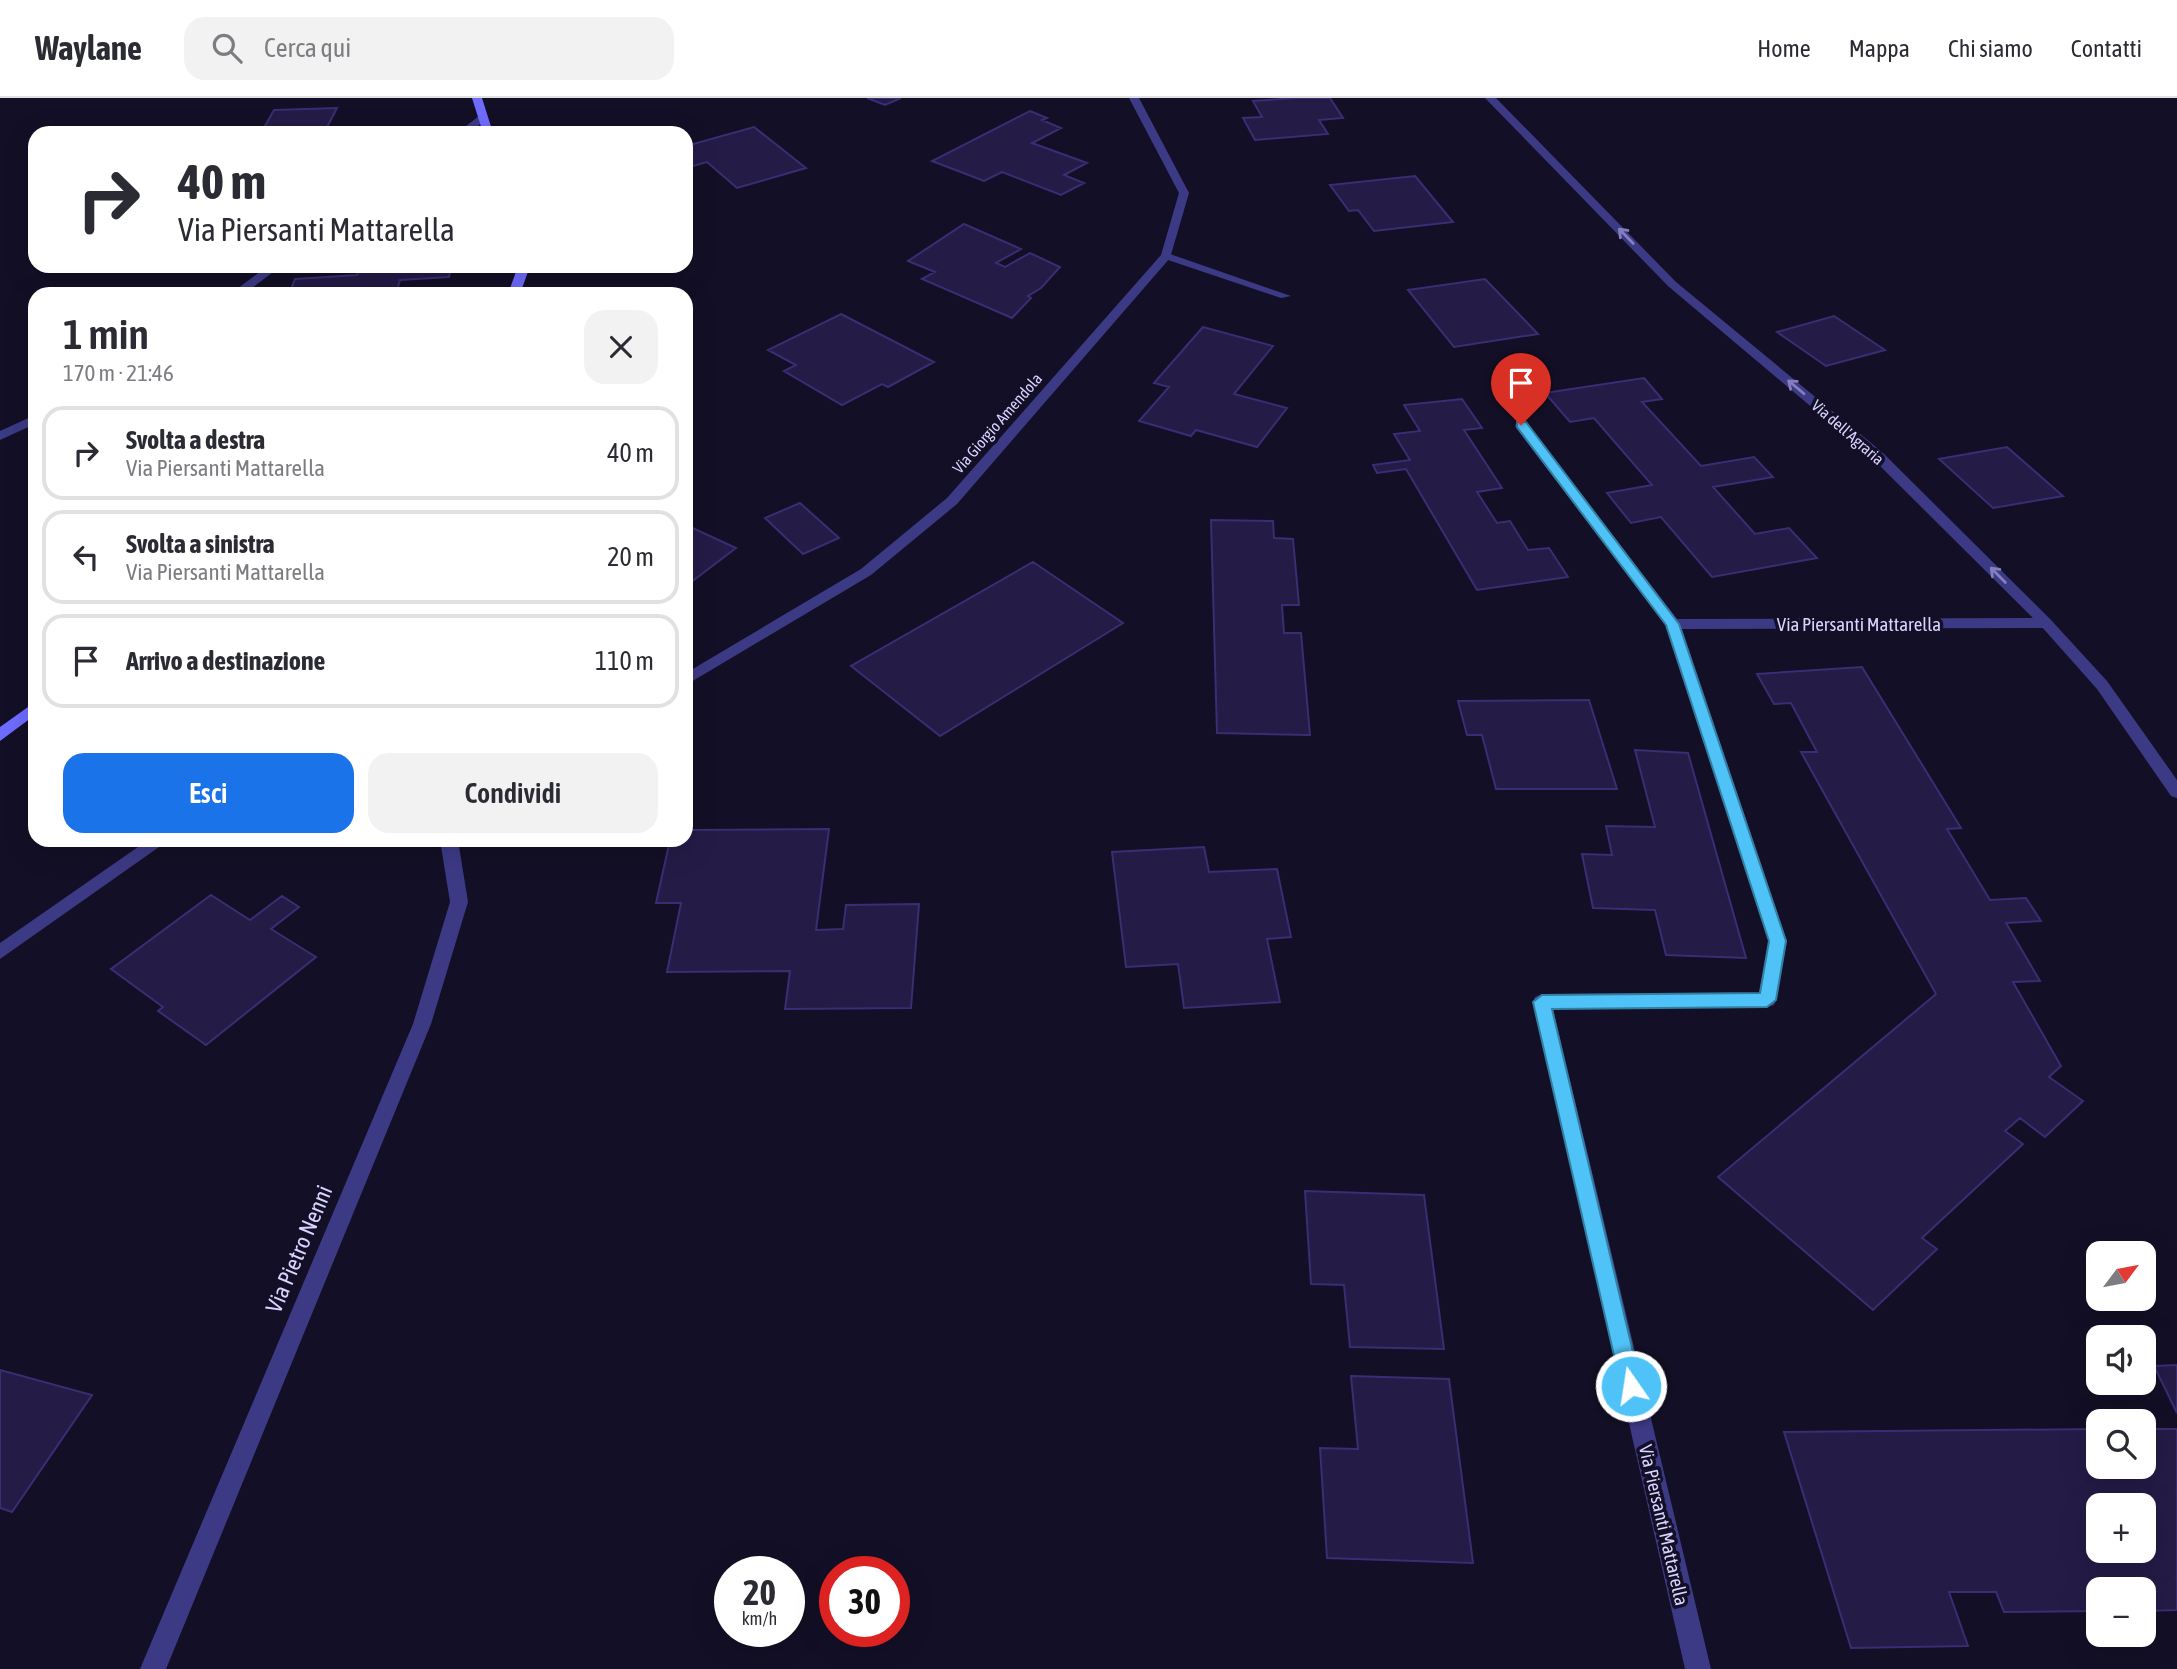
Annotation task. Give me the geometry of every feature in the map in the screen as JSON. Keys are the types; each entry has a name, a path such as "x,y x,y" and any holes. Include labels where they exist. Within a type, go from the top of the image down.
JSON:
{"main road":[{"path":"477,98 486,126"},
{"path":"0,735 28,713"}],"street":[{"name":"Via Giorgio Amendola","path":"693,676 866,572 952,501 1166,256 1184,193 1134,98"},
{"name":"Via dell'Agraria","path":"1490,98 1672,284 1877,455 2046,623 2102,685 2177,792"},
{"path":"472,126 483,118"},
{"path":"1166,256 1285,296"},
{"path":"246,287 265,273"},
{"path":"0,436 28,422"},
{"name":"Via Piersanti Mattarella","path":"1521,425 1673,624 1778,941 1767,1000 1542,1002 1698,1669"},
{"name":"Via Piersanti Mattarella","path":"1673,624 2046,623"},
{"path":"0,952 150,847"},
{"name":"Via Pietro Nenni","path":"153,1669 422,1024 459,902 450,847"}],"building":[{"path":"867,98 901,98 885,105"},
{"path":"1330,98 1343,118 1319,120 1328,134 1255,140 1243,118 1262,117 1253,101"},
{"path":"337,108 328,126 265,126 274,110"},
{"path":"1030,111 1047,118 1042,120 1061,128 1032,143 1087,163 1064,175 1084,183 1061,195 1002,172 984,181 932,161"},
{"path":"754,127 806,168 737,188 707,162 693,166 693,144"},
{"path":"1415,176 1453,222 1374,231 1358,210 1349,211 1330,185"},
{"path":"964,224 1021,249 996,263 1005,267 1030,253 1060,267 1041,288 1028,296 1031,298 1012,318 922,279 935,272 908,261"},
{"path":"450,273 449,277 400,280 398,287 292,287 295,279"},
{"path":"1485,279 1538,334 1454,347 1408,290"},
{"path":"841,314 934,362 888,387 882,384 842,405 784,371 796,365 768,350"},
{"path":"1834,316 1885,350 1826,366 1777,332"},
{"path":"1203,327 1273,346 1234,394 1287,408 1257,447 1196,430 1191,436 1139,421 1169,387 1154,383"},
{"path":"1644,378 1662,399 1642,402 1701,466 1754,457 1773,477 1713,487 1755,534 1789,528 1817,558 1712,577 1661,517 1631,523 1607,493 1652,485 1594,418 1570,422 1545,393"},
{"path":"1462,399 1482,428 1464,430 1502,488 1477,492 1497,523 1510,521 1528,550 1549,548 1568,577 1477,590 1406,469 1377,473 1373,465 1410,460 1394,434 1420,431 1404,405"},
{"path":"2007,447 2063,496 1993,508 1939,459"},
{"path":"800,503 839,538 803,554 765,518"},
{"path":"1211,520 1273,521 1274,538 1293,539 1299,605 1282,605 1284,633 1301,633 1310,735 1217,733"},
{"path":"693,528 736,548 693,581"},
{"path":"1033,562 1123,623 940,736 851,666"},
{"path":"1862,667 1961,828 1947,829 1990,900 2026,898 2041,921 2006,923 2040,981 2013,982 2061,1066 2049,1077 2083,1101 2045,1137 2020,1118 2005,1131 2023,1144 1922,1238 1937,1249 1873,1310 1718,1177 1936,994 1801,752 1817,752 1791,703 1774,704 1757,674"},
{"path":"1589,700 1617,789 1496,789 1482,735 1467,735 1458,701"},
{"path":"1635,750 1688,753 1746,958 1666,955 1655,910 1593,908 1582,854 1612,855 1606,826 1655,827"},
{"path":"829,829 816,930 843,929 846,905 919,904 911,1008 785,1009 790,971 667,972 681,903 656,903 668,847 693,847 693,830"},
{"path":"1204,847 1209,872 1277,869 1291,937 1267,939 1280,1002 1184,1008 1178,964 1126,967 1112,852"},
{"path":"211,895 250,920 282,896 299,907 271,929 316,957 206,1045 158,1011 163,1007 111,969"},
{"path":"1305,1191 1424,1195 1444,1349 1350,1347 1344,1285 1311,1284"},
{"path":"2177,1365 2177,1413 2156,1370 2156,1366"},
{"path":"0,1370 92,1395 12,1512 0,1508"},
{"path":"1351,1376 1449,1379 1473,1563 1327,1558 1320,1448 1358,1449"},
{"path":"2086,1429 2086,1479 2156,1479 2156,1429 2177,1429 2177,1610 2156,1611 2156,1577 2086,1577 2086,1611 2004,1612 1996,1592 1949,1592 1968,1646 1851,1648 1784,1432"}],"route":[{"path":"1521,425 1673,624 1778,941 1767,1000 1542,1002 1631,1386"}]}
